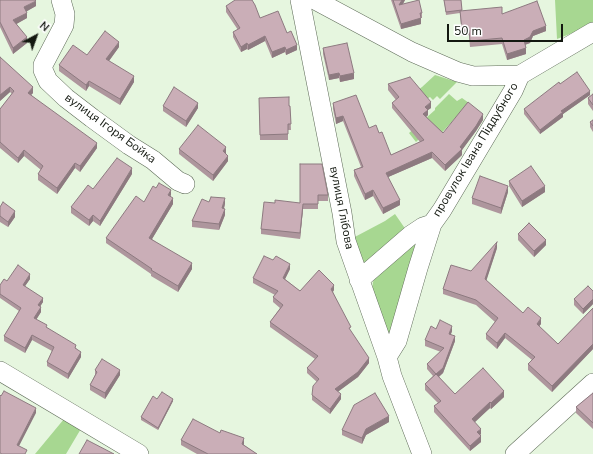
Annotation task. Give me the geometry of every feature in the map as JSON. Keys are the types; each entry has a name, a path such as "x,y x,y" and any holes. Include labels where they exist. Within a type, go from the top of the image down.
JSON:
{"street":[{"name":"вулиця Ігоря Бойка","path":"61,0 65,14 64,25 43,65 43,70 48,81 66,98 92,118 153,160 178,181 185,184"},
{"name":"вулиця Глібова","path":"300,0 342,213 346,241 387,357 392,376 422,454"},
{"name":"провулок Івана Піддубного","path":"315,0 412,52 458,72 473,76 520,75 593,32"},
{"name":"провулок Івана Піддубного","path":"387,357 397,341 432,224 442,210 510,96 520,75"},
{"name":"провулок Івана Піддубного","path":"359,280 411,235 432,224"},
{"path":"0,371 139,454"},
{"path":"515,454 593,383"}],"green space":[{"path":"555,0 593,0 593,25 557,39"},
{"path":"435,75 457,82 440,99 437,96 433,100 430,97 427,99 410,96 422,87"},
{"path":"449,94 457,101 462,98 469,103 437,138 429,129 416,142 409,133 435,110 435,108"},
{"path":"395,214 404,227 405,234 366,264 359,260 351,239"},
{"path":"412,243 416,244 417,247 398,322 387,338 372,290 373,282 377,273"},
{"path":"64,419 82,427 66,454 35,454"}],"building":[{"path":"0,0 36,1 24,7 27,13 13,20 27,37 13,48 0,22"},
{"path":"235,0 252,0 260,18 278,11 287,33 291,31 297,45 286,50 285,47 272,52 265,36 241,47 233,32 240,28 226,6"},
{"path":"393,0 402,0 399,5 419,0 422,13 420,13 421,18 401,24"},
{"path":"444,0 461,0 462,10 446,12"},
{"path":"537,1 546,26 533,31 530,37 524,40 526,48 507,54 502,38 470,41 469,30 462,30 460,11 502,7 502,14"},
{"path":"105,31 119,42 106,59 134,76 120,99 89,81 86,85 59,65 73,45 87,55"},
{"path":"347,43 354,73 340,76 339,73 329,75 323,48"},
{"path":"0,57 33,87 28,93 97,143 80,166 75,163 57,188 38,174 43,166 24,150 18,158 0,142 0,109 14,91 10,87 0,95"},
{"path":"577,72 590,91 561,111 563,112 540,130 524,109 559,82 560,84"},
{"path":"410,77 431,102 425,107 428,110 423,114 443,133 468,102 483,114 460,147 462,149 445,165 432,152 386,173 400,200 383,208 373,190 365,194 354,170 363,167 343,116 336,118 333,103 356,95 369,128 376,125 379,133 382,132 391,155 424,140 392,103 399,97 388,84"},
{"path":"174,87 198,103 186,121 163,106"},
{"path":"593,94 593,105 588,98"},
{"path":"289,97 291,124 288,124 288,134 260,135 259,98"},
{"path":"198,125 226,147 223,151 228,156 213,175 179,149"},
{"path":"117,158 132,168 100,221 93,215 89,220 71,207 88,185 93,189"},
{"path":"300,164 322,164 328,195 318,195 318,204 303,204 300,233 261,229 264,202 275,203 275,200 300,203"},
{"path":"531,166 545,186 522,201 509,181"},
{"path":"480,176 508,186 501,208 472,198"},
{"path":"159,183 171,190 168,195 173,198 149,238 192,263 178,286 151,270 152,269 106,238 136,196 144,202 153,186 156,188"},
{"path":"211,197 225,198 222,208 225,209 219,224 192,221 202,199 209,202"},
{"path":"3,202 15,211 8,222 0,216 0,207"},
{"path":"529,223 546,240 534,251 518,234"},
{"path":"497,242 485,279 523,313 528,307 541,318 537,324 558,344 593,308 593,344 552,386 528,364 535,357 505,333 497,343 486,334 498,318 476,300 443,289 451,265 471,271"},
{"path":"264,256 273,260 276,256 290,264 283,278 300,291 319,270 334,285 331,289 351,327 349,328 369,358 358,372 335,389 341,394 330,409 312,395 313,386 319,379 307,368 318,356 270,322 283,305 273,297 278,291 253,278"},
{"path":"18,265 30,274 23,285 43,298 38,305 41,307 34,318 76,345 75,348 81,352 68,374 47,362 54,347 32,335 25,348 4,336 21,308 0,294 0,285 4,279 7,281"},
{"path":"588,286 593,291 593,299 583,309 574,299"},
{"path":"440,320 452,326 449,334 455,336 443,368 436,374 427,364 444,348 425,340 431,326 436,329"},
{"path":"102,359 120,370 105,393 90,385 97,372 95,370"},
{"path":"483,368 504,391 472,419 481,429 477,432 481,436 470,446 434,406 441,401 425,384 436,374 455,394"},
{"path":"4,391 36,408 17,445 27,450 25,454 0,453 0,395 1,396"},
{"path":"162,392 173,399 158,428 141,417 153,396 157,399"},
{"path":"375,393 389,416 366,429 362,438 342,430 354,405"},
{"path":"593,393 593,423 576,407"},
{"path":"193,419 220,433 221,430 244,438 242,444 257,454 208,454 181,440"},
{"path":"87,440 114,454 79,454"}]}
